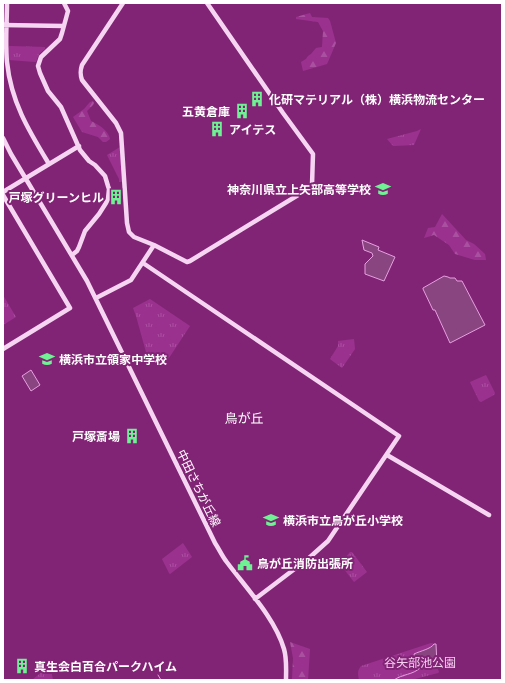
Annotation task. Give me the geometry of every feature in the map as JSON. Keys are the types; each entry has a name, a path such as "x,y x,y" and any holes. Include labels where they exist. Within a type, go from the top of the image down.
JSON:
{"street":[{"path":"7,3 5,25 7,62 13,94 28,129 49,164"},
{"path":"64,3 68,11 60,39 41,57 38,66 48,90 61,107 83,154 105,176 108,186 108,198 100,214 85,231 77,251 72,254"},
{"path":"123,3 82,65 80,76 116,123 121,133 127,228 131,235 184,260 190,261 308,189 312,185 313,154 207,3"},
{"path":"5,25 64,26"},
{"name":"中田さちが丘線","path":"3,138 11,154 72,254 96,298 215,543 275,628 285,649 286,680"},
{"path":"3,192 79,146"},
{"path":"3,195 70,308 3,349"},
{"path":"96,298 131,280 154,245"},
{"path":"142,263 399,436 328,541 309,558 255,599"},
{"path":"386,454 490,515"}],"green space":[{"path":"310,13 312,17 328,18 336,43 327,64 303,71 301,62 306,59 316,48 322,47 323,31 318,22 296,19 296,17"},
{"path":"9,46 45,47 45,49 39,54 36,62 9,60"},
{"path":"93,101 93,105 87,111 91,121 105,130 109,136 110,139 106,142 103,142 98,137 82,132 73,117"},
{"path":"421,129 414,145 393,146 387,139 417,131"},
{"path":"120,147 123,182 119,182 119,179 107,155"},
{"path":"442,214 466,240 474,244 485,254 486,260 475,260 455,254 449,245 434,235 424,238 428,228 435,227"},
{"path":"3,295 16,317 3,325"},
{"path":"150,299 190,326 165,364 146,352 133,308"},
{"path":"354,339 355,349 342,368 330,359 338,346 338,341"},
{"path":"486,375 495,393 481,402 479,401 470,382"},
{"path":"183,543 192,557 170,574 162,559"},
{"path":"350,552 352,552 367,572 354,582 340,564"},
{"path":"290,642 310,649 308,680 292,680 293,658"},
{"name":"谷矢部池公園","path":"431,643 436,644 438,673 411,680 359,680 358,671 361,666"},
{"path":"50,665 53,680 32,680"}],"shaded area":[{"path":"362,240 379,247 378,250 395,257 384,281 365,274 365,264 373,256 372,253 364,250"},
{"path":"444,276 455,278 457,281 462,281 485,325 450,343 435,310 433,310 423,289"},
{"path":"31,370 40,385 31,391 22,376"},
{"path":"436,644 437,665 424,668 415,665 414,654 428,649"}],"waterway":[{"path":"394,680 420,668"},
{"path":"158,675 161,680"}],"place":[{"name":"化研マテリアル（株）横浜物流センター","path":"257,99"},
{"name":"五黄倉庫","path":"242,111"},
{"name":"アイテス","path":"217,129"},
{"name":"神奈川県立上矢部高等学校","path":"383,189"},
{"name":"戸塚グリーンヒル","path":"116,197"},
{"name":"横浜市立領家中学校","path":"47,359"},
{"name":"戸塚斎場","path":"132,436"},
{"name":"横浜市立鳥が丘小学校","path":"271,520"},
{"name":"鳥が丘消防出張所","path":"245,563"},
{"name":"真生会白百合パークハイム","path":"22,666"}],"district":[{"name":"鳥が丘","path":"244,418"}]}
